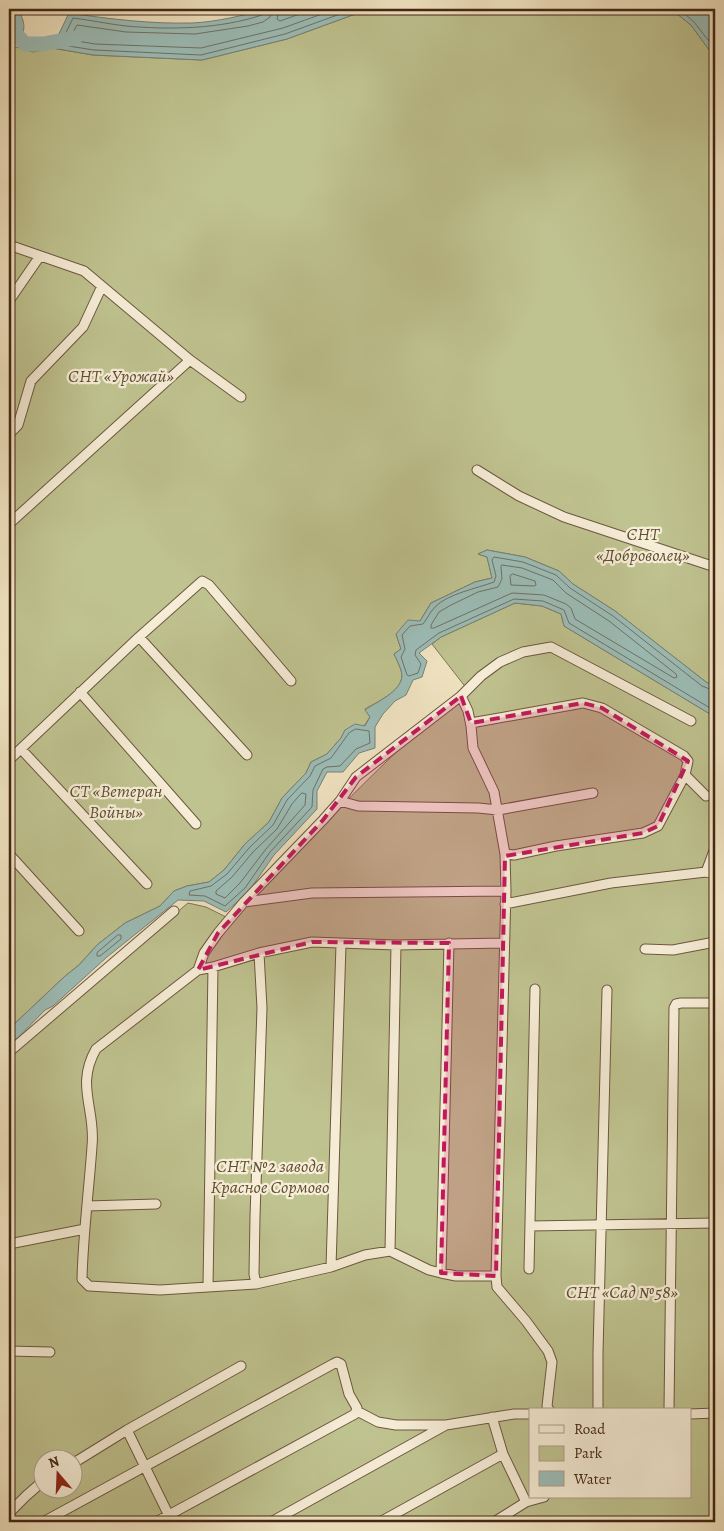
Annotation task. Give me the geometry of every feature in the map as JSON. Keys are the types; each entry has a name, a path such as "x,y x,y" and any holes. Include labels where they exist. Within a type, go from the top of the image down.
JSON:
{"street":[{"path":"9,245 84,271 190,360 241,397"},
{"path":"9,301 40,256"},
{"path":"9,434 18,425 31,381 83,327 102,286"},
{"path":"9,524 190,360"},
{"path":"477,470 519,496 564,517 715,567"},
{"path":"9,760 139,637 202,581 209,585 291,681"},
{"path":"139,637 247,755"},
{"path":"198,970 204,953 244,902 340,801 356,777 461,696 481,676 500,662 524,652 551,647 691,721"},
{"path":"80,692 196,824"},
{"path":"461,696 471,723 473,748 494,792 505,854 506,891 497,1287 548,1351 552,1362 548,1408"},
{"path":"471,723 583,703 602,708 684,756 688,762 685,775 658,826 643,833 565,844 514,855 505,854"},
{"path":"21,749 146,884"},
{"path":"685,775 706,796"},
{"path":"340,801 358,806 498,810 593,793"},
{"path":"505,904 611,883 711,873 715,848"},
{"path":"9,854 79,931"},
{"path":"244,902 312,893 506,891"},
{"path":"9,1052 174,911"},
{"path":"496,1276 441,1274 390,1251 365,1255 332,1267 256,1284 160,1290 89,1286 82,1279 93,1144 86,1078 90,1061 96,1049 198,970 259,953 312,942 396,945 504,942"},
{"path":"645,949 673,950 715,942"},
{"path":"441,1274 450,943"},
{"path":"332,1267 341,944"},
{"path":"390,1251 396,945"},
{"path":"256,1284 254,1274 255,1225 262,1008 259,953"},
{"path":"208,1286 213,967"},
{"path":"529,1269 535,989"},
{"path":"598,1408 607,990"},
{"path":"669,1408 674,1008 676,1004 680,1003 715,1003"},
{"path":"87,1206 156,1204"},
{"path":"530,1226 715,1223"},
{"path":"9,1244 85,1229"},
{"path":"9,1352 50,1352"},
{"path":"44,1522 337,1362 343,1366 346,1385 357,1410 378,1422 396,1425 446,1425 514,1414 529,1414"},
{"path":"82,1458 127,1430 241,1366"},
{"path":"156,1522 171,1519 356,1414 357,1410"},
{"path":"692,1414 715,1413"},
{"path":"492,1417 503,1454 526,1502"},
{"path":"271,1522 446,1425"},
{"path":"127,1430 171,1519"},
{"path":"380,1522 503,1454"},
{"path":"9,1513 32,1490"},
{"path":"494,1522 526,1502 540,1498"}],"highlighted area":[{"path":"461,696 471,723 583,703 602,708 688,761 658,826 643,833 505,856 496,1276 441,1273 449,943 312,942 198,970 218,933 323,820 356,777"}],"green space":[{"path":"369,9 671,9 691,25 715,58 715,687 615,611 573,584 559,571 525,557 487,550 478,554 487,557 492,578 475,582 431,603 420,621 396,634 401,649 394,654 402,676 401,682 388,696 365,709 370,717 364,726 345,730 341,738 327,754 311,762 306,773 282,798 269,822 245,844 224,870 209,882 187,886 174,891 160,906 125,923 97,945 79,965 9,1029 9,45 33,52 52,48 93,55 202,60 287,39"},
{"name":"СНТ №2 завода Красное Сормово","path":"515,603 542,606 561,614 564,626 715,717 715,1522 9,1522 9,1054 188,903 206,907 230,919 244,909 380,768 467,689 432,644 441,637"}],"water":[{"path":"9,9 18,9 24,25 21,37 13,47 9,45"},
{"path":"268,9 369,9 287,39 202,60 93,55 52,48 69,13 130,21 192,23 221,20"},
{"path":"671,9 713,9 715,11 715,58 691,25"},
{"path":"487,550 525,557 559,571 573,584 615,611 715,687 715,717 564,626 561,614 542,606 515,603 441,637 419,653 427,661 422,677 413,680 406,695 395,701 383,714 375,727 375,748 359,753 343,772 327,772 317,791 317,809 274,855 249,891 226,912 204,901 178,900 107,957 53,1006 45,1010 9,1047 9,1029 79,965 97,945 125,923 160,906 174,891 187,886 209,882 224,870 245,844 269,822 282,798 306,773 311,762 327,754 341,738 345,730 355,724 365,726 370,717 365,710 393,692 401,682 401,671 394,654 401,649 396,634 408,620 420,621 431,603 475,582 492,578 487,557 478,554"}],"waterway":[{"path":"9,27 25,44 43,44 75,38"}],"park label":[{"name":"СНТ «Урожай»","path":"121,376"},
{"name":"СНТ «Доброволец»","path":"643,544"},
{"name":"СТ «Ветеран Войны»","path":"116,801"},
{"name":"СНТ «Сад №58»","path":"622,1292"}]}
